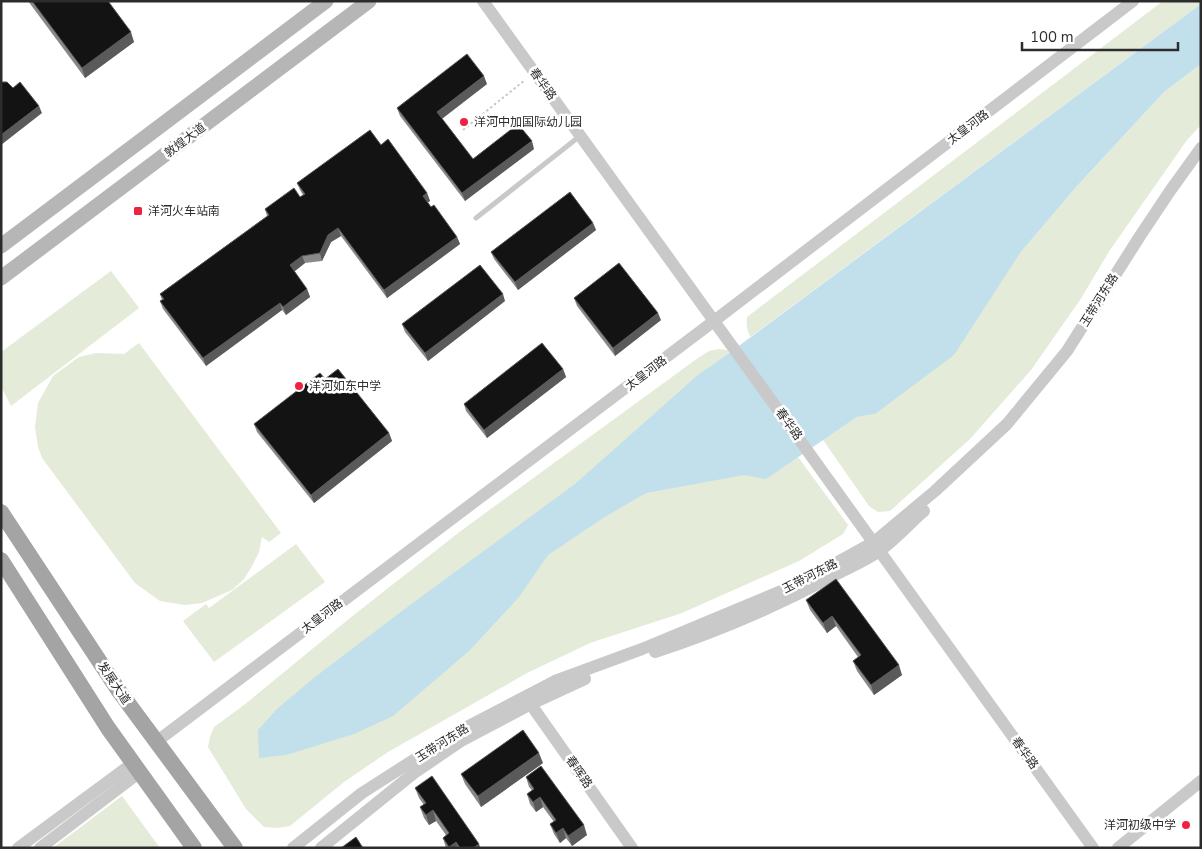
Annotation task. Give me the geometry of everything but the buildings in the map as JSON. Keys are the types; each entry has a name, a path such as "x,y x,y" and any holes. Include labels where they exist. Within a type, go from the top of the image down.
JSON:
{"main road":[{"path":"1,246 326,1"},
{"name":"敦煌大道","path":"1,278 369,1"},
{"name":"发展大道","path":"1,512 119,691 235,848"},
{"path":"1,560 108,728 194,848"}],"street":[{"name":"春华路","path":"483,1 814,458 1093,848"},
{"name":"太皇河路","path":"156,742 714,321 1133,1"},
{"name":"玉带河东路","path":"293,848 362,793 459,731 528,700 736,622 805,591 877,546 1007,424 1067,351 1170,190 1201,148"},
{"name":"玉带河东路","path":"877,546 892,541 1003,438 1029,409 1083,340 1174,198 1201,162"},
{"name":"玉带河东路","path":"320,848 414,773 461,741 528,700"},
{"name":"春晖路","path":"528,700 632,848"},
{"path":"18,848 136,768"},
{"path":"40,848 136,768"},
{"path":"1118,848 1201,781"}],"lane":[{"path":"476,218 580,136"}],"path":[{"path":"463,130 534,72"}],"green space":[{"path":"1163,1 1201,1 1201,4 750,337 747,317"},
{"path":"1201,64 1201,125 1187,140 1110,250 1080,300 1031,370 970,439 890,511 878,512 869,506 823,440 857,417 875,414 1020,253 1077,186 1164,92"},
{"path":"111,271 139,308 11,406 1,386 1,352"},
{"path":"139,343 281,533 269,542 262,537 259,552 252,566 244,579 232,590 202,603 185,605 160,601 135,583 42,458 38,447 35,427 38,403 53,376 79,357 96,353 124,354"},
{"path":"727,350 798,457 848,525 843,534 799,561 682,613 590,643 527,673 388,752 344,782 290,826 278,828 264,827 246,809 208,747 214,727 462,530 698,358 709,351"},
{"path":"296,544 325,582 214,662 183,621 206,604 209,608"},
{"path":"122,796 160,848 53,848"}],"water":[{"path":"1201,4 1201,64 1164,92 1077,186 1020,253 954,355 875,414 857,417 766,479 744,475 646,493 603,518 548,555 519,597 469,651 393,716 354,734 286,755 259,758 258,730 277,709 315,677 575,484 699,374"}],"place":[{"name":"洋河中加国际幼儿园","path":"464,122"},
{"name":"洋河火车站南","path":"138,211"},
{"name":"洋河如东中学","path":"299,386"},
{"name":"洋河初级中学","path":"1186,825"}]}
